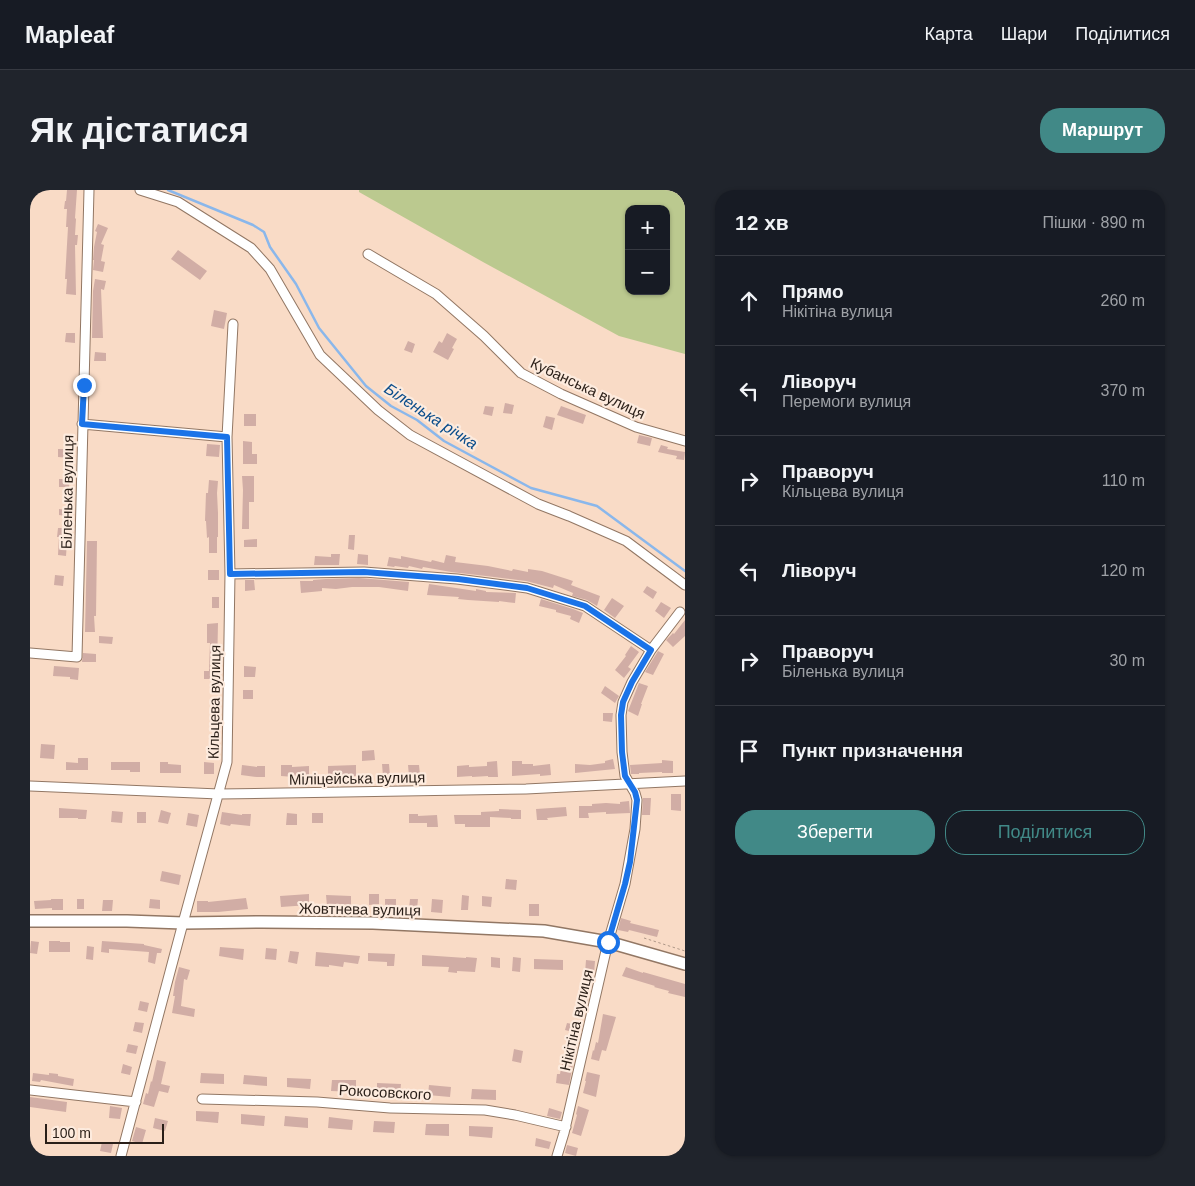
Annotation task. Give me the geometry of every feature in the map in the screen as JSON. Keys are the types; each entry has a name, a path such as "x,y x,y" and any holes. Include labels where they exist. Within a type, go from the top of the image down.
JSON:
{"main road":[{"name":"Жовтнева вулиця","path":"30,921 373,923 534,930 608,942 685,964"}],"street":[{"name":"Біленька вулиця","path":"30,653 77,657 89,190"},
{"path":"140,190 178,202 251,248 270,269 320,355 378,410 410,436 538,504 626,541 685,585"},
{"name":"Кубанська вулиця","path":"368,254 436,294 484,336 521,373 561,394 636,427 685,441"},
{"name":"Кільцева вулиця","path":"121,1156 228,762 230,574 227,437 233,324"},
{"path":"82,424 227,437"},
{"path":"230,574 364,572 458,579 527,588 585,606 651,650"},
{"name":"Нікітіна вулиця","path":"557,1156 566,1127 608,942 625,884 635,829 637,800 635,792 625,776 622,752 621,715 623,702 632,682 651,650 680,612"},
{"name":"Міліцейська вулиця","path":"30,786 219,794 526,789 685,781"},
{"path":"30,1090 136,1102"},
{"name":"Рокосовского","path":"202,1099 317,1102 390,1108 485,1110 566,1127"}],"path":[{"path":"644,938 685,951"}],"green space":[{"path":"359,190 685,190 685,354 619,336 359,192"}],"building":[{"path":"67,190 77,190 75,218 75,235 78,235 77,245 75,245 76,295 66,294 68,227 66,227 67,209 64,209"},
{"path":"98,224 108,228 101,244 104,245 101,261 105,262 103,272 93,270 97,232 95,231"},
{"path":"178,250 207,271 200,280 171,259"},
{"path":"95,279 106,281 104,290 101,289 103,338 92,338"},
{"path":"214,310 227,313 224,329 211,326"},
{"path":"66,333 75,333 75,343 65,342"},
{"path":"447,333 457,339 448,360 433,352 439,341 442,343"},
{"path":"408,341 415,344 412,353 404,350"},
{"path":"95,352 106,353 106,361 94,361"},
{"path":"505,403 514,405 512,414 503,413"},
{"path":"485,406 494,407 492,416 483,414"},
{"path":"561,406 586,415 583,424 557,415"},
{"path":"244,414 256,414 256,426 244,426"},
{"path":"546,416 555,418 552,430 543,427"},
{"path":"639,435 652,438 650,446 637,443"},
{"path":"243,441 252,442 252,454 257,454 257,464 243,464"},
{"path":"207,444 220,445 219,457 206,456"},
{"path":"661,445 668,447 667,449 685,452 684,460 676,459 677,456 658,452"},
{"path":"58,449 71,449 71,458 58,457"},
{"path":"242,476 254,476 254,502 249,502 249,529 242,529"},
{"path":"59,479 70,479 69,487 59,487"},
{"path":"209,480 218,481 217,553 209,553 209,537 207,538 205,521 206,493 208,493"},
{"path":"59,509 74,511 74,517 59,515"},
{"path":"58,528 68,528 66,556 58,555"},
{"path":"349,535 355,535 354,550 348,549"},
{"path":"257,539 257,547 244,547 244,540"},
{"path":"87,541 97,541 95,632 85,632"},
{"path":"331,554 340,554 339,565 314,565 315,556 331,557"},
{"path":"358,554 368,555 368,565 357,564"},
{"path":"446,555 456,557 455,562 512,571 513,569 528,572 528,569 542,571 573,581 571,585 600,596 597,606 587,600 572,596 573,593 554,585 553,588 526,581 423,567 422,569 409,566 408,568 387,566 389,557 401,559 401,556 444,563"},
{"path":"208,570 219,570 219,580 208,580"},
{"path":"55,575 64,576 63,586 54,585"},
{"path":"359,578 409,582 408,591 379,587 352,587 322,588 322,591 301,593 300,581"},
{"path":"245,580 254,580 255,590 245,591"},
{"path":"429,584 476,591 476,589 486,592 516,593 515,603 427,595"},
{"path":"647,586 657,592 653,599 643,592"},
{"path":"212,597 219,597 219,608 212,608"},
{"path":"612,598 624,606 615,618 604,610"},
{"path":"541,599 583,613 579,623 570,619 571,616 539,606"},
{"path":"661,602 671,608 664,618 655,611"},
{"path":"685,620 685,636 673,647 666,640 674,634"},
{"path":"218,623 218,679 204,679 204,671 209,671 210,643 207,643 207,624"},
{"path":"99,636 113,637 112,644 99,643"},
{"path":"631,646 639,652 628,667 631,669 624,678 615,670"},
{"path":"658,651 664,654 653,675 645,672"},
{"path":"83,653 96,654 96,662 82,662"},
{"path":"54,666 79,668 78,680 70,679 70,677 53,676"},
{"path":"244,666 256,667 255,677 244,677"},
{"path":"639,683 648,686 638,716 628,711"},
{"path":"605,686 619,696 615,703 601,693"},
{"path":"243,690 253,690 253,699 243,699"},
{"path":"603,713 613,713 612,722 603,721"},
{"path":"41,744 55,745 54,759 40,758"},
{"path":"374,750 375,760 362,761 362,751"},
{"path":"78,758 88,758 88,770 66,770 66,762 78,763"},
{"path":"613,759 615,769 575,773 575,764 590,765 605,763 605,761"},
{"path":"662,760 673,761 673,773 631,774 630,765 662,763"},
{"path":"497,761 498,777 457,777 457,766 487,766 487,762"},
{"path":"512,761 522,761 522,764 533,764 533,766 550,764 551,775 512,776"},
{"path":"111,762 140,762 140,772 111,770"},
{"path":"160,762 181,765 181,773 160,773"},
{"path":"204,762 214,763 214,774 204,774"},
{"path":"382,764 389,764 390,776 383,776"},
{"path":"242,765 265,766 265,777 241,775"},
{"path":"281,765 292,765 292,767 309,766 309,778 281,776"},
{"path":"356,765 356,776 328,777 328,766"},
{"path":"408,765 419,765 420,775 409,776"},
{"path":"671,794 681,794 681,811 671,810"},
{"path":"643,798 651,798 650,815 642,815"},
{"path":"629,801 630,813 588,813 589,818 579,818 579,806 606,803 620,804 620,802"},
{"path":"566,807 567,816 537,820 536,809"},
{"path":"59,808 87,810 86,819 59,818"},
{"path":"499,809 521,810 521,819 490,817 490,827 465,827 465,824 455,824 454,815 481,815 481,812 499,811"},
{"path":"161,810 171,813 168,824 158,822"},
{"path":"112,811 123,812 122,823 111,822"},
{"path":"137,812 146,812 146,823 137,823"},
{"path":"222,812 242,815 251,814 250,826 220,824"},
{"path":"188,813 199,815 197,827 186,825"},
{"path":"287,813 297,814 297,825 286,825"},
{"path":"312,813 323,813 323,823 312,823"},
{"path":"409,814 418,814 418,816 437,815 438,827 427,827 427,823 409,823"},
{"path":"162,871 181,875 179,885 160,881"},
{"path":"506,879 517,880 516,890 505,889"},
{"path":"309,894 309,905 281,907 280,896"},
{"path":"369,894 379,894 379,904 369,905"},
{"path":"326,895 351,896 351,905 335,904 335,906 327,906"},
{"path":"462,895 469,896 468,910 461,910"},
{"path":"482,896 492,897 491,907 482,906"},
{"path":"246,898 248,909 197,912 197,901 208,902"},
{"path":"63,899 63,910 52,910 52,908 35,909 34,901"},
{"path":"77,899 84,899 84,909 77,909"},
{"path":"150,899 160,900 160,909 149,908"},
{"path":"385,899 396,899 396,906 385,906"},
{"path":"410,899 418,899 417,909 409,909"},
{"path":"432,899 443,900 442,913 431,912"},
{"path":"103,900 113,900 112,911 102,911"},
{"path":"529,904 539,904 539,916 529,916"},
{"path":"621,918 631,921 630,923 659,930 657,937 629,930 628,932 618,930"},
{"path":"31,941 39,942 37,954 30,953"},
{"path":"49,941 70,942 70,952 49,952"},
{"path":"102,941 144,944 162,949 161,953 157,953 155,964 148,962 149,952 109,949 109,953 101,952"},
{"path":"87,946 94,947 93,960 86,959"},
{"path":"220,947 244,949 243,960 219,956"},
{"path":"266,948 277,949 276,960 265,959"},
{"path":"290,951 299,952 297,964 288,962"},
{"path":"316,952 360,956 358,964 344,962 343,967 315,966"},
{"path":"368,953 395,954 394,966 387,966 387,962 368,961"},
{"path":"422,955 477,958 475,972 448,972 449,967 422,966"},
{"path":"491,957 500,958 500,968 491,967"},
{"path":"513,957 521,958 520,972 512,971"},
{"path":"534,959 563,960 563,970 534,969"},
{"path":"586,960 595,961 594,974 585,973"},
{"path":"179,967 190,970 187,980 184,979 181,1006 195,1009 194,1017 172,1013 175,982"},
{"path":"626,967 685,984 685,997 668,993 669,991 622,976"},
{"path":"578,994 589,996 587,1006 577,1004"},
{"path":"140,1001 149,1003 147,1012 138,1010"},
{"path":"603,1014 616,1017 606,1051 602,1050 599,1061 591,1059 596,1042 598,1043"},
{"path":"135,1022 144,1023 142,1033 133,1031"},
{"path":"567,1023 582,1026 580,1034 565,1030"},
{"path":"128,1044 138,1046 136,1054 126,1052"},
{"path":"567,1045 577,1047 569,1085 556,1083 557,1074 560,1074"},
{"path":"514,1049 523,1051 521,1063 512,1061"},
{"path":"157,1060 166,1062 161,1084 170,1086 168,1093 159,1091 154,1107 143,1104 152,1082"},
{"path":"123,1064 132,1067 130,1075 121,1073"},
{"path":"587,1072 600,1075 596,1097 583,1093"},
{"path":"33,1073 58,1074 58,1076 74,1079 73,1086 41,1080 40,1082 32,1081"},
{"path":"201,1073 224,1074 224,1084 200,1083"},
{"path":"244,1075 267,1077 267,1086 243,1084"},
{"path":"287,1078 311,1079 310,1089 287,1087"},
{"path":"332,1080 356,1080 356,1092 331,1091"},
{"path":"377,1083 401,1084 400,1094 377,1094"},
{"path":"429,1085 451,1087 450,1097 428,1095"},
{"path":"472,1089 496,1090 496,1100 471,1099"},
{"path":"30,1097 67,1102 66,1112 30,1107"},
{"path":"110,1106 122,1108 120,1119 109,1118"},
{"path":"578,1106 589,1110 581,1136 572,1133"},
{"path":"549,1108 562,1112 560,1119 547,1116"},
{"path":"196,1111 219,1112 218,1123 196,1121"},
{"path":"241,1114 265,1116 264,1126 241,1124"},
{"path":"285,1116 308,1118 308,1128 284,1126"},
{"path":"329,1117 353,1120 352,1130 328,1128"},
{"path":"155,1118 168,1121 165,1131 153,1128"},
{"path":"374,1121 395,1122 394,1133 373,1132"},
{"path":"426,1124 449,1124 449,1136 425,1135"},
{"path":"469,1126 493,1127 492,1138 469,1136"},
{"path":"136,1127 146,1130 142,1144 132,1141"},
{"path":"536,1138 551,1142 549,1149 535,1146"},
{"path":"102,1142 113,1144 111,1153 100,1151"},
{"path":"567,1145 578,1148 576,1156 565,1153"}],"waterway":[{"name":"Біленька річка","path":"168,190 253,225 264,232 270,247 296,284 319,328 366,386 391,406 417,420 444,441 531,488 597,506 685,571"}],"route":[{"path":"84,385 82,424 227,437 230,574 364,572 458,579 527,588 585,606 651,650 632,682 623,702 621,715 625,776 635,792 637,800 630,862 608,942"}]}
